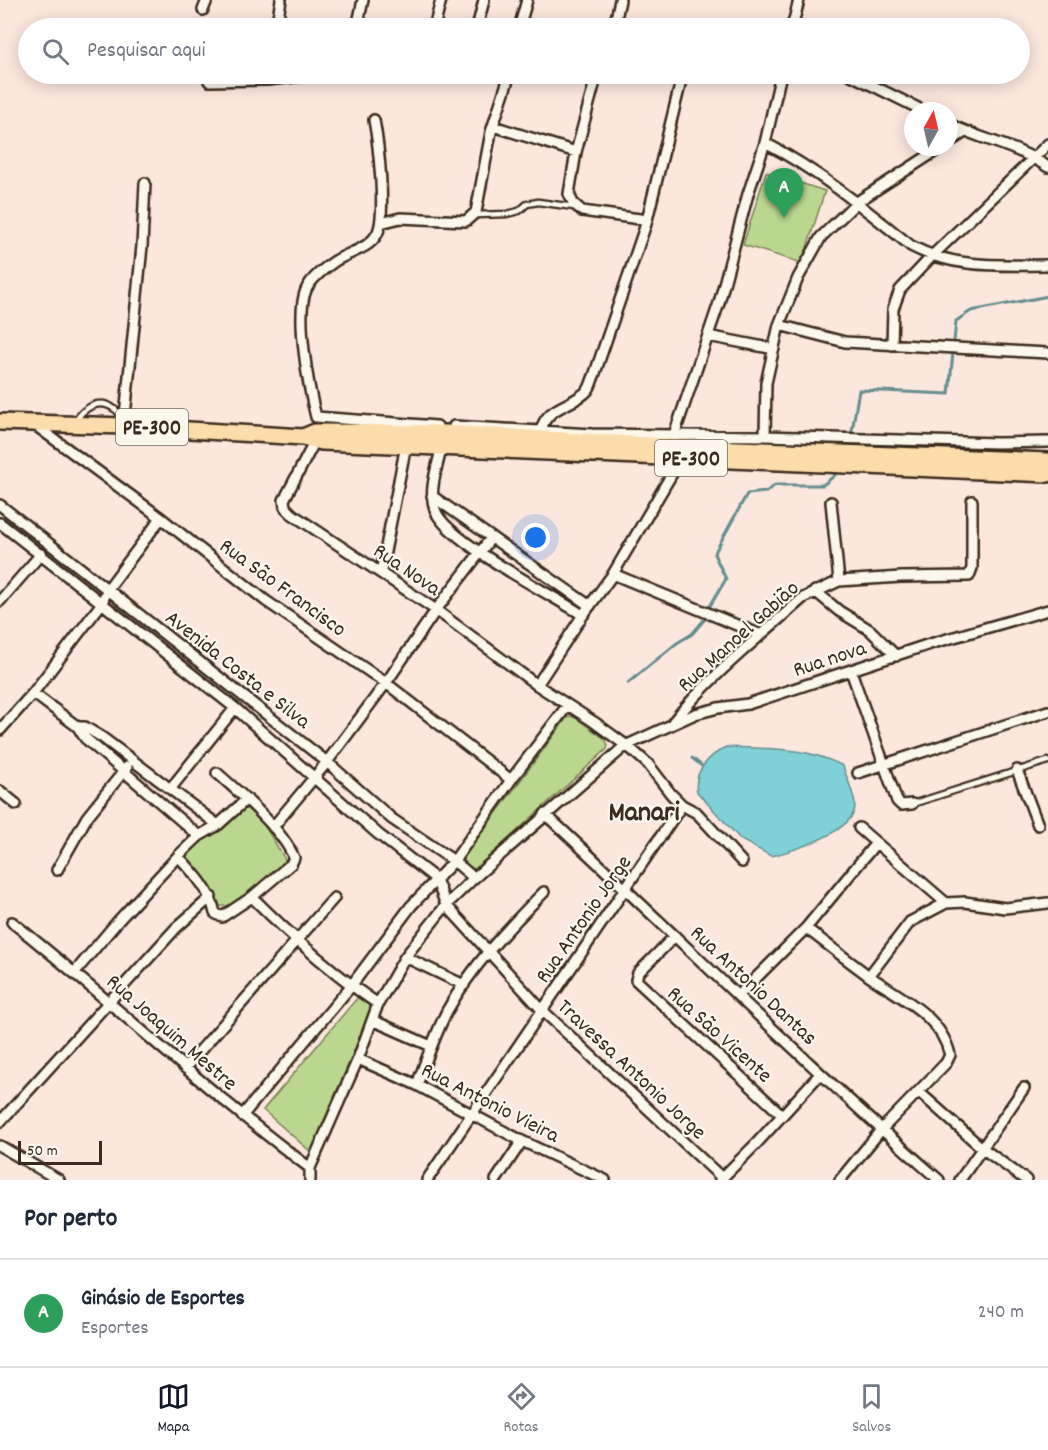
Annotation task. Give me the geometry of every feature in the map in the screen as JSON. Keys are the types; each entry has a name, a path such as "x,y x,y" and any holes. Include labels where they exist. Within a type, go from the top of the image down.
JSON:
{"main road":[{"name":"PE-300","path":"0,422 124,423 309,439 403,439 441,435 1048,461"},
{"name":"PE-300","path":"678,446 1048,474"}],"street":[{"path":"203,10 207,0"},
{"path":"278,18 281,0"},
{"path":"359,18 363,0"},
{"path":"436,18 441,0"},
{"path":"480,18 484,0"},
{"path":"522,18 526,0"},
{"path":"617,18 620,0"},
{"path":"794,18 799,0"},
{"path":"381,224 400,218 466,221 476,212 494,126 507,84"},
{"path":"594,84 576,152 569,194 582,211 647,220"},
{"path":"537,685 613,574 678,446 748,194 765,143 778,84"},
{"path":"869,84 906,102"},
{"path":"541,430 543,422 550,413 589,389 647,220 680,85"},
{"path":"374,120 380,170 381,224 370,243 336,260 317,275 306,289 302,307 308,384 316,417 441,435 541,430 592,434 678,446 765,436 997,443 1048,442"},
{"path":"494,126 576,152"},
{"path":"958,128 1010,146 1048,167"},
{"path":"958,136 965,132"},
{"path":"765,143 797,159 857,202 912,246 933,255 964,263 1048,266"},
{"path":"892,345 893,309 900,290 1048,144"},
{"path":"765,436 766,383 779,325 798,278 821,237 857,202 928,156"},
{"path":"124,423 142,246 145,183"},
{"path":"779,325 845,342 1048,353"},
{"path":"708,336 774,349"},
{"name":"Rua São Francisco","path":"33,423 161,518 266,601 386,683 512,780"},
{"path":"441,435 432,496 436,512 447,527 482,553 583,615"},
{"name":"Rua Nova","path":"309,439 284,500 285,507 292,514 436,610 567,706"},
{"path":"381,573 403,439"},
{"path":"432,496 590,606"},
{"name":"Rua Manoel Gabião","path":"672,724 704,686 803,598 815,591 839,581 966,577 971,572 972,501"},
{"path":"831,502 839,581"},
{"name":"Avenida Costa e Silva","path":"0,505 327,762 392,819 454,861 474,878"},
{"path":"0,730 33,693 102,603 107,590 161,518"},
{"name":"Avenida Costa e Silva","path":"0,523 235,708 378,834 436,879"},
{"path":"273,827 327,762 386,683 436,610 482,553 491,538"},
{"path":"0,601 41,555"},
{"path":"613,574 761,634"},
{"path":"815,591 839,611 870,630 896,656"},
{"name":"Rua nova","path":"310,1168 358,1059 378,1004 405,957 446,905 474,878 625,746 705,711 748,704 1048,610"},
{"path":"851,671 899,804 912,804"},
{"path":"33,693 78,727 85,738 199,836"},
{"path":"242,1116 351,986 411,906 454,861 567,706 594,722 648,764 670,794 682,805 697,813 742,862"},
{"path":"171,788 235,708"},
{"path":"858,773 1048,711"},
{"path":"78,727 85,727 171,788 218,825"},
{"path":"57,870 87,817 132,760"},
{"path":"1017,770 1038,825"},
{"path":"178,856 194,873 211,897 215,914 222,917 252,897 291,864 294,858 273,827 247,799 217,773"},
{"path":"0,791 16,804"},
{"path":"75,972 178,856 199,836 218,825 247,799"},
{"name":"Rua Antonio Jorge","path":"427,1180 682,805"},
{"name":"Rua Antonio Dantas","path":"545,814 820,1074 939,1180"},
{"path":"378,834 392,819"},
{"path":"859,828 946,903"},
{"path":"739,995 806,928 876,843"},
{"path":"436,879 446,905"},
{"path":"417,1085 431,1046 448,1010 464,985 489,950 544,892"},
{"path":"0,1122 176,928 211,897"},
{"path":"252,897 296,940 351,986 378,1004"},
{"path":"185,1068 334,898"},
{"path":"869,976 910,922 946,903 965,902 1005,908 1048,903"},
{"name":"Travessa Antonio Jorge","path":"446,905 542,1010 721,1179"},
{"name":"Rua Joaquim Mestre","path":"12,922 75,972 242,1116 310,1168"},
{"path":"806,928 869,976 913,1005 935,1025 950,1055 946,1063 881,1130 840,1180"},
{"name":"Rua São Vicente","path":"675,936 635,978 782,1115"},
{"path":"405,957 464,985"},
{"path":"372,1020 431,1046"},
{"name":"Rua Antonio Vieira","path":"358,1059 417,1085 522,1141 605,1180"},
{"path":"721,1179 820,1074"},
{"path":"960,1180 1024,1088"},
{"path":"919,1092 982,1148 1026,1180"},
{"path":"496,1180 522,1141"},
{"path":"0,1146 40,1176 59,1180"},
{"path":"310,1168 310,1180"}],"lane":[{"path":"473,215 507,214 519,211 527,204 538,202 578,207"},
{"path":"912,804 1048,760"}],"green space":[{"path":"766,172 825,191 802,263 743,245"},
{"path":"570,716 605,739 607,749 475,869 469,867 463,858"},
{"path":"248,807 254,808 286,861 285,865 230,906 220,906 186,858 189,850"},
{"path":"358,997 372,1008 311,1152 263,1110"}],"water":[{"path":"726,747 800,752 843,766 855,802 852,815 845,824 821,839 771,856 741,840 697,792 697,777 700,771 708,760"}],"waterway":[{"path":"846,448 852,431 859,390 949,394 956,321 971,311 1048,296"},
{"path":"710,606 726,579 714,554 747,494 766,492 775,485 823,485 835,475 836,471"},
{"path":"628,683 677,643 692,634 704,620"},
{"path":"692,758 702,766"}],"place":[{"name":"Ginásio de Esportes","path":"784,218"}],"district":[{"name":"Manari","path":"644,810"}]}
